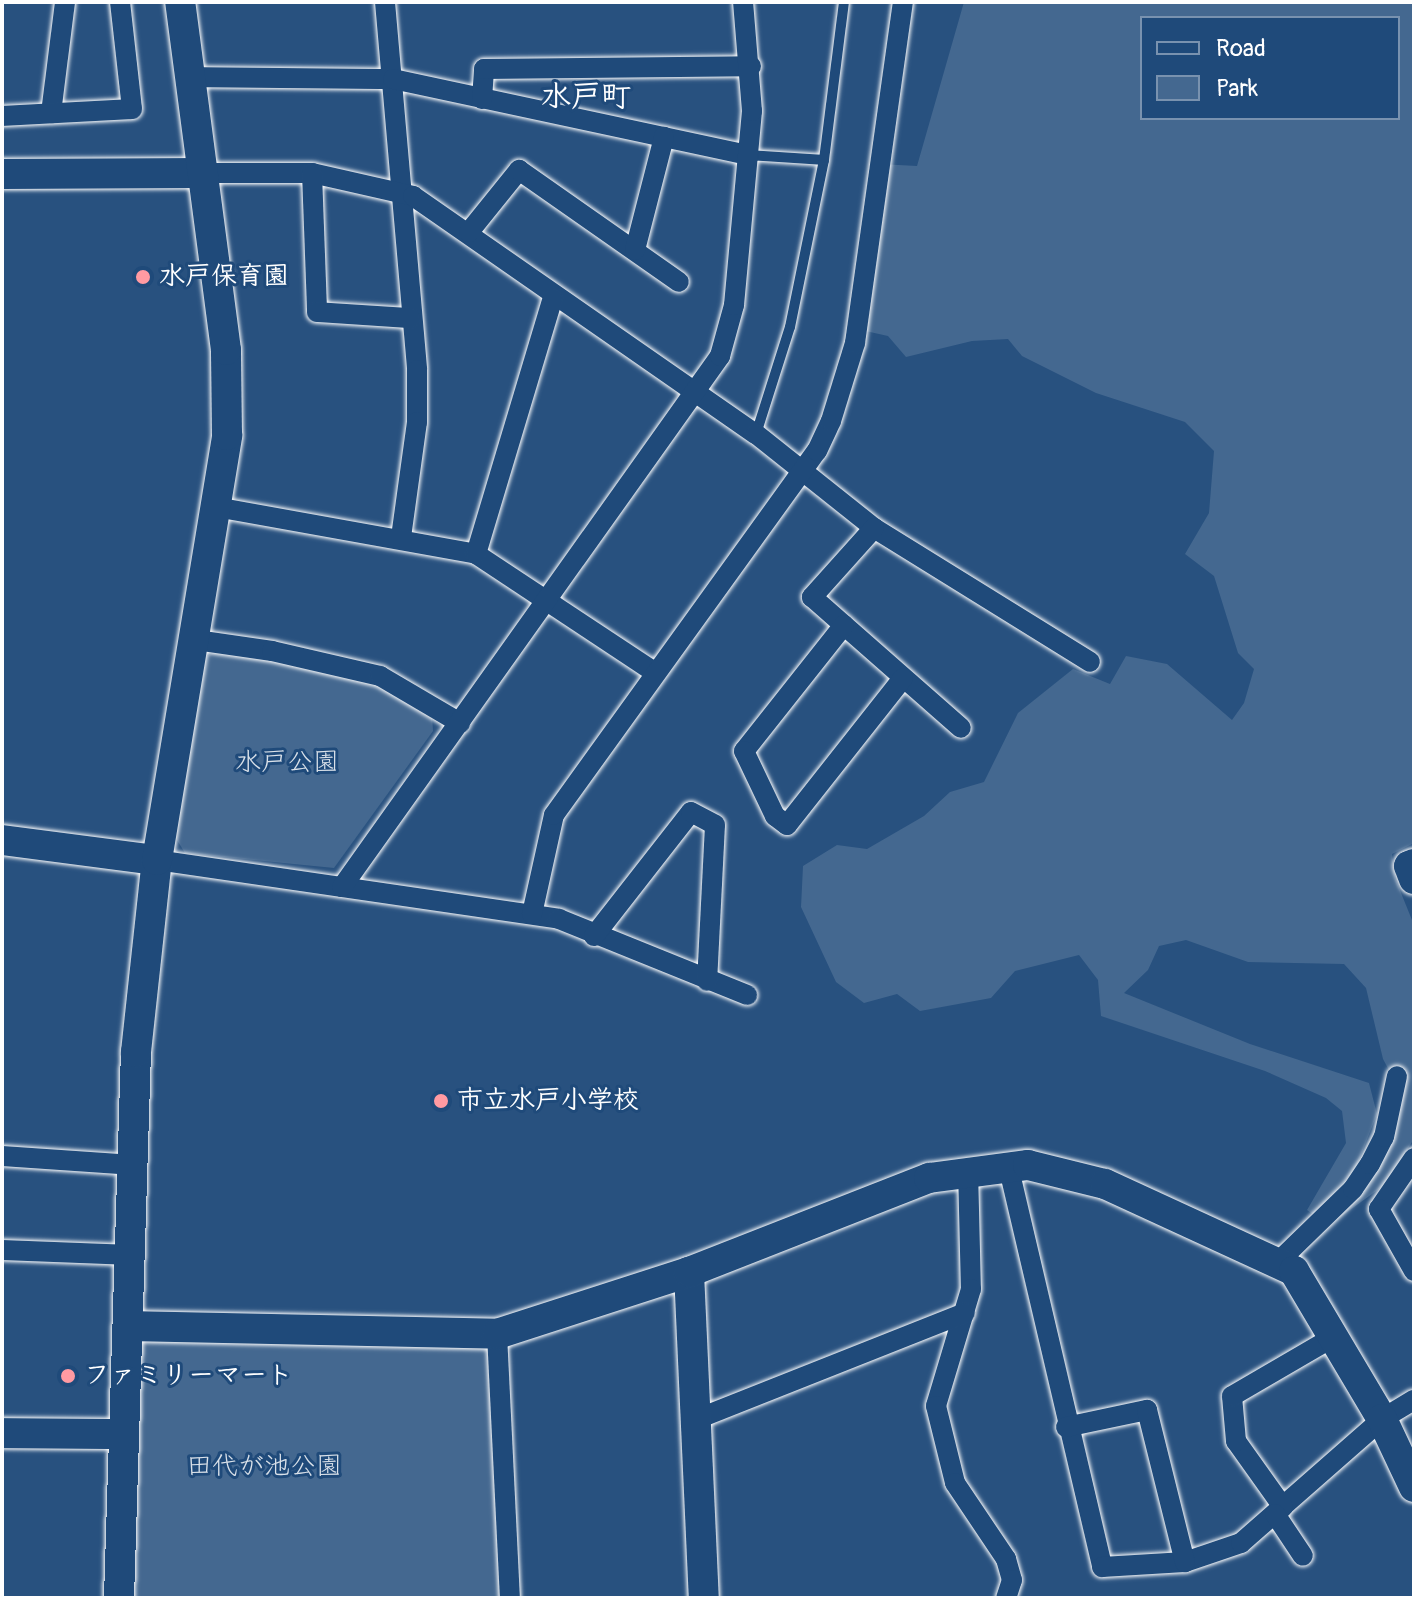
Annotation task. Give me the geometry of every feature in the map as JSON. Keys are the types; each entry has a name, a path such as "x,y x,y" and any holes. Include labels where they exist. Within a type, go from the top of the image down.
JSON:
{"street":[{"path":"51,113 65,2"},
{"path":"2,116 132,109 120,2"},
{"path":"119,1598 123,1434 130,1326 136,1052 157,860 196,640 227,435 226,350 180,2"},
{"path":"385,2 417,422 401,538"},
{"path":"342,887 697,394 720,356 734,305 749,155 751,66 743,2"},
{"path":"532,914 554,815 800,472 831,421 855,343 903,2"},
{"path":"482,99 484,69 751,66"},
{"path":"191,77 393,79 749,155"},
{"path":"635,250 664,137"},
{"path":"469,232 519,170 679,282"},
{"path":"312,173 317,312 410,318"},
{"path":"2,174 312,173 363,181 413,196 469,232 553,298 756,434 874,528 1090,662"},
{"path":"476,554 553,298"},
{"path":"216,507 401,538 476,554 550,600 654,672"},
{"path":"874,528 812,597 961,728"},
{"path":"844,625 744,751 775,816 787,825 903,678"},
{"path":"196,640 272,651 380,676 460,723"},
{"path":"594,936 691,812 715,825 707,981"},
{"path":"2,840 532,914 747,995"},
{"path":"1414,864 1409,866 1414,879"},
{"path":"1277,1263 1353,1189 1370,1164 1384,1137 1397,1076"},
{"path":"2,1156 134,1165"},
{"path":"1414,1158 1379,1209 1414,1271"},
{"path":"1008,1165 1066,1427 1102,1567 1185,1562 1241,1543 1382,1419 1414,1400"},
{"path":"130,1326 497,1334 689,1272 929,1178 968,1169 1008,1165 1105,1184 1294,1271 1382,1419 1414,1487"},
{"path":"968,1169 971,1289 936,1406 955,1483 1006,1559 1012,1580 1006,1598"},
{"path":"2,1250 132,1255"},
{"path":"689,1272 704,1598"},
{"path":"697,1419 965,1313"},
{"path":"497,1334 510,1598"},
{"path":"1303,1556 1279,1510 1236,1441 1232,1396 1335,1336"},
{"path":"1066,1427 1147,1410 1185,1562"},
{"path":"2,1433 123,1434"}],"lane":[{"path":"756,434 790,327 824,160 844,2"},
{"path":"749,155 824,160"}],"green space":[{"path":"964,2 1414,2 1414,843 1392,854 1395,878 1414,925 1414,1139 1383,1186 1321,1231 1400,1091 1383,1059 1366,988 1344,964 1248,962 1186,940 1159,946 1148,970 1124,993 1250,1044 1369,1083 1377,1114 1355,1170 1314,1215 1307,1210 1346,1143 1342,1111 1326,1098 1265,1071 1101,1016 1098,980 1079,955 1015,971 991,998 920,1011 897,994 864,1003 836,982 801,907 803,866 837,845 867,849 924,816 950,792 984,782 1018,713 1073,669 1110,684 1126,656 1167,664 1232,720 1244,703 1254,669 1238,653 1214,576 1185,554 1209,513 1214,451 1185,422 1096,393 1022,356 1008,339 972,341 906,357 888,336 852,328 880,164 917,166"},
{"name":"水戸公園","path":"218,650 376,682 432,715 433,731 334,868 185,853 172,832 206,657"},
{"name":"田代が池公園","path":"135,1332 493,1338 503,1598 128,1598"}],"place":[{"name":"水戸保育園","path":"143,277"},
{"name":"市立水戸小学校","path":"441,1101"},
{"name":"ファミリーマート","path":"68,1376"}],"district":[{"name":"水戸町","path":"586,97"}]}
